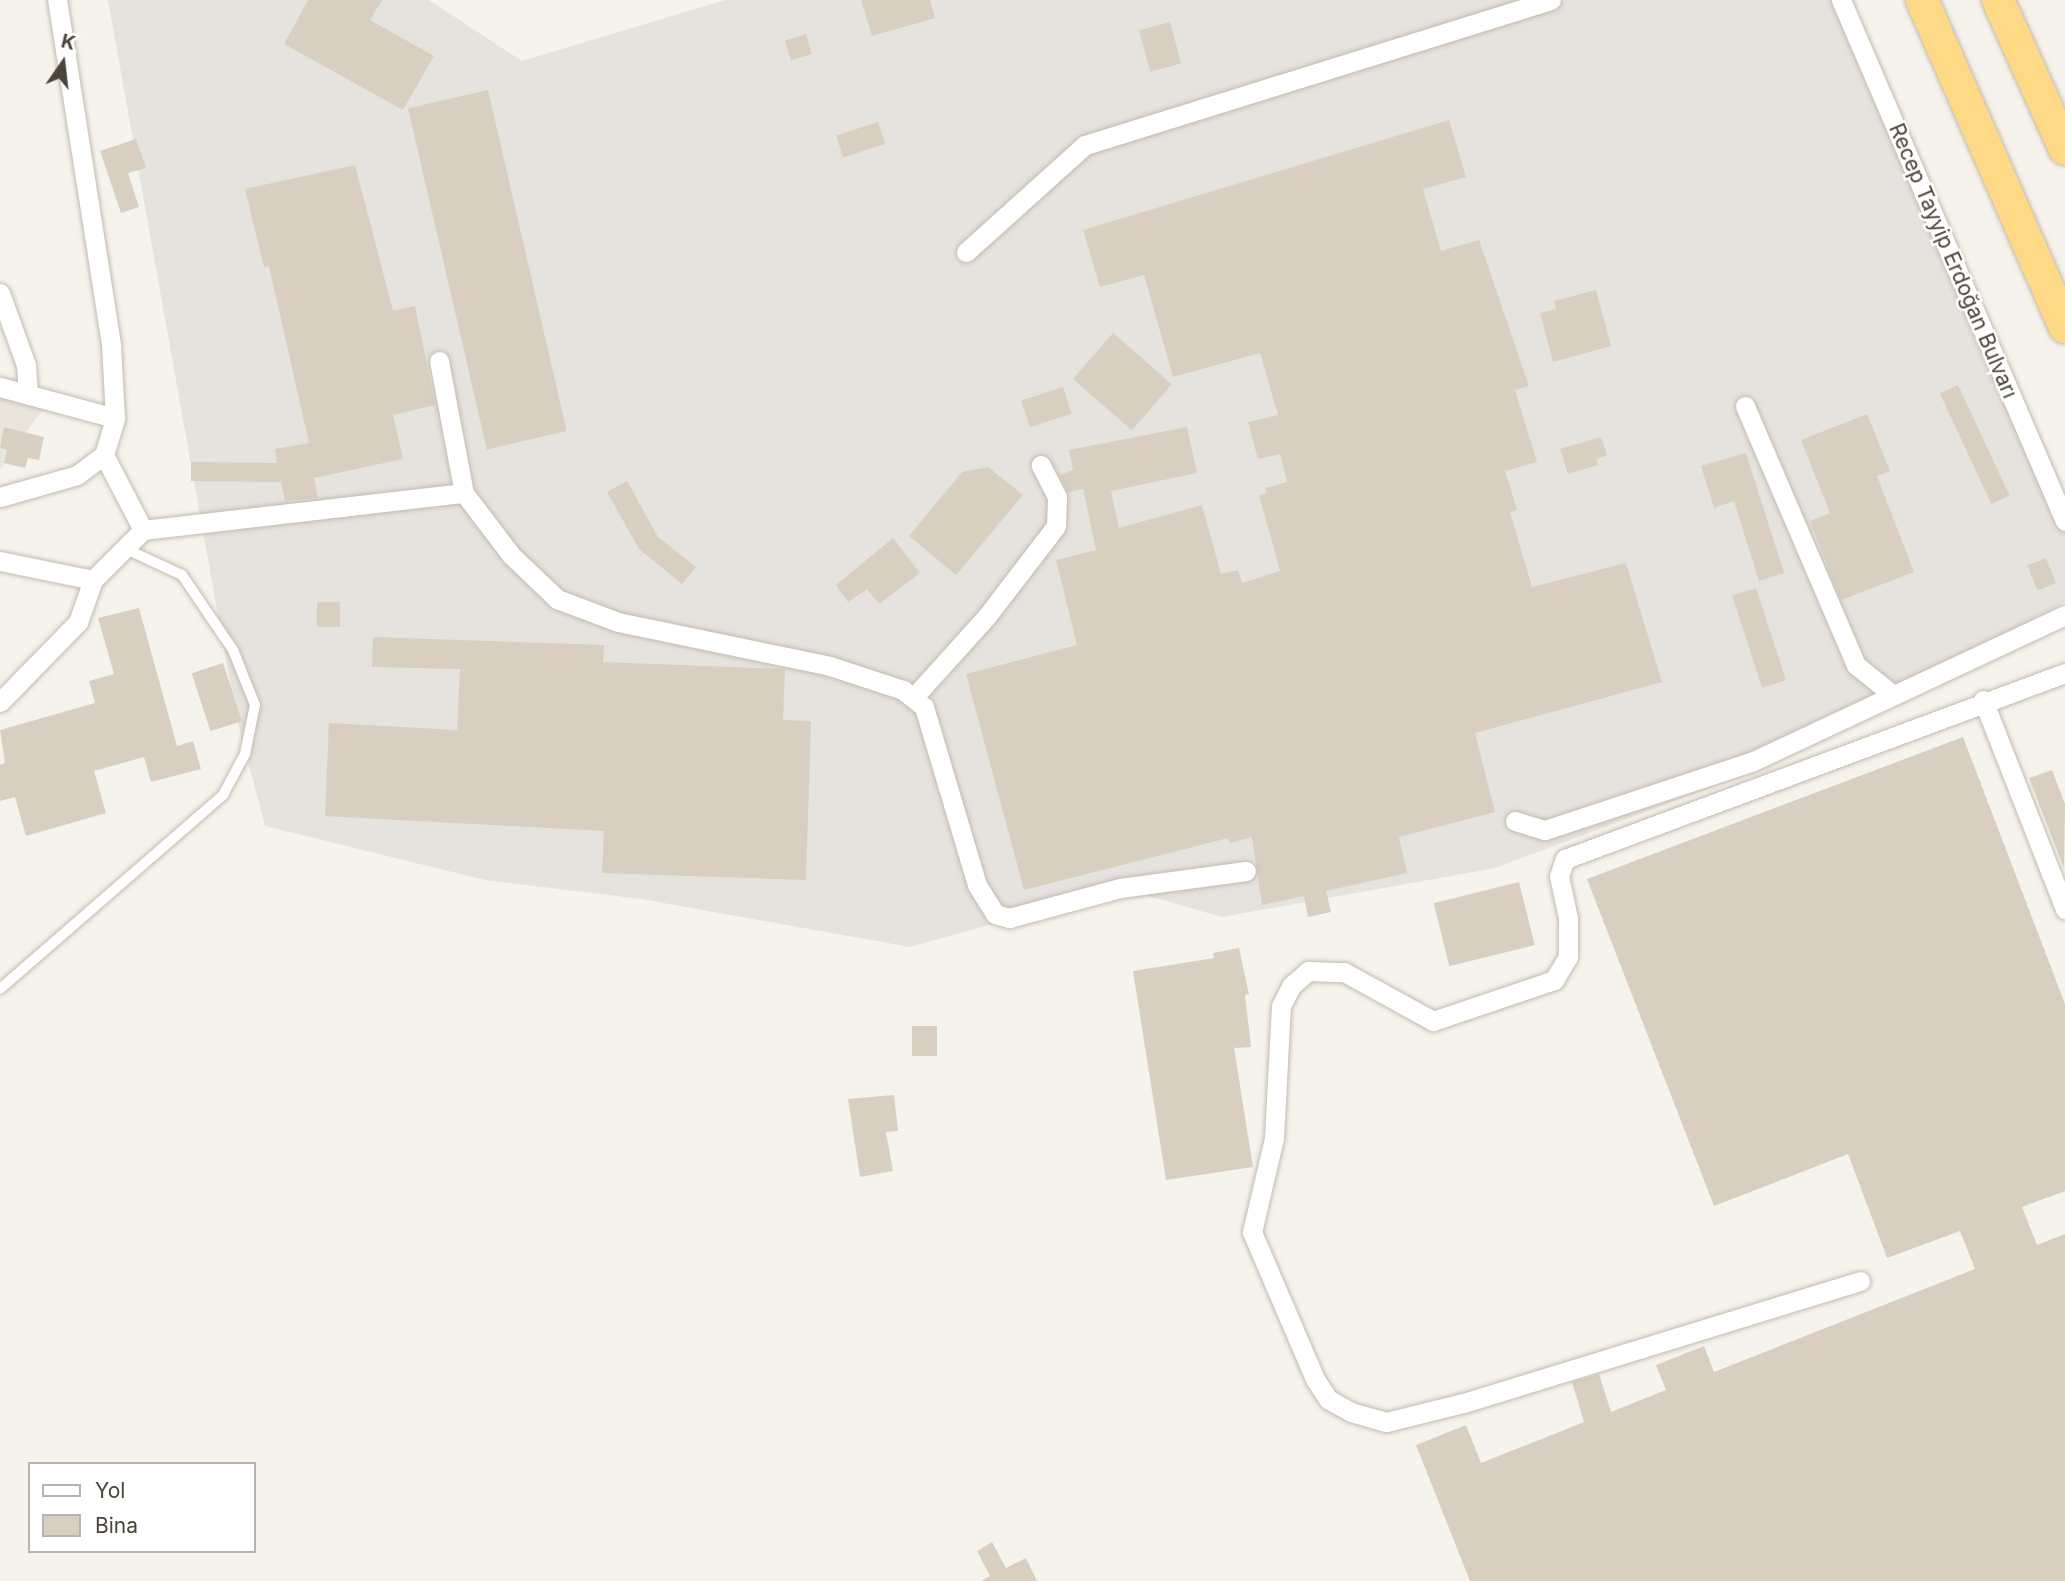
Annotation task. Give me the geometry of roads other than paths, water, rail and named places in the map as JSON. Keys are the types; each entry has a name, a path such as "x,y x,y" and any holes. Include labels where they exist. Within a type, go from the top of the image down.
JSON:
{"highway":[{"path":"1922,0 2065,327"},
{"path":"1998,0 2065,149"}],"street":[{"path":"0,497 77,475 104,455 115,418 111,344 57,0"},
{"path":"966,252 1085,145 1551,0"},
{"name":"Recep Tayyip Erdoğan Bulvarı","path":"1841,0 2065,521"},
{"path":"0,293 26,365 28,395"},
{"path":"439,361 464,493 511,555 557,598 618,622 830,666 879,680 924,707 977,885 995,914 1009,918 1121,887 1246,872"},
{"path":"0,387 115,418"},
{"path":"1745,406 1856,665 1892,694"},
{"path":"104,455 143,530"},
{"path":"913,698 987,616 1056,526 1057,497 1041,465"},
{"path":"0,702 78,622 93,580 128,550 143,530 464,493"},
{"path":"0,561 93,580"},
{"path":"1515,821 1545,830 1725,770 2065,615"},
{"path":"1860,1281 1451,1406 1386,1422 1351,1412 1328,1399 1315,1379 1252,1232 1274,1138 1282,1006 1291,986 1308,971 1344,972 1433,1021 1554,980 1568,957 1567,918 1559,876 1565,859 1657,829 1983,700 2065,673"},
{"path":"1983,700 2065,909"}],"lane":[{"path":"0,989 223,795 245,754 256,705 233,650 182,575 128,550"}]}
